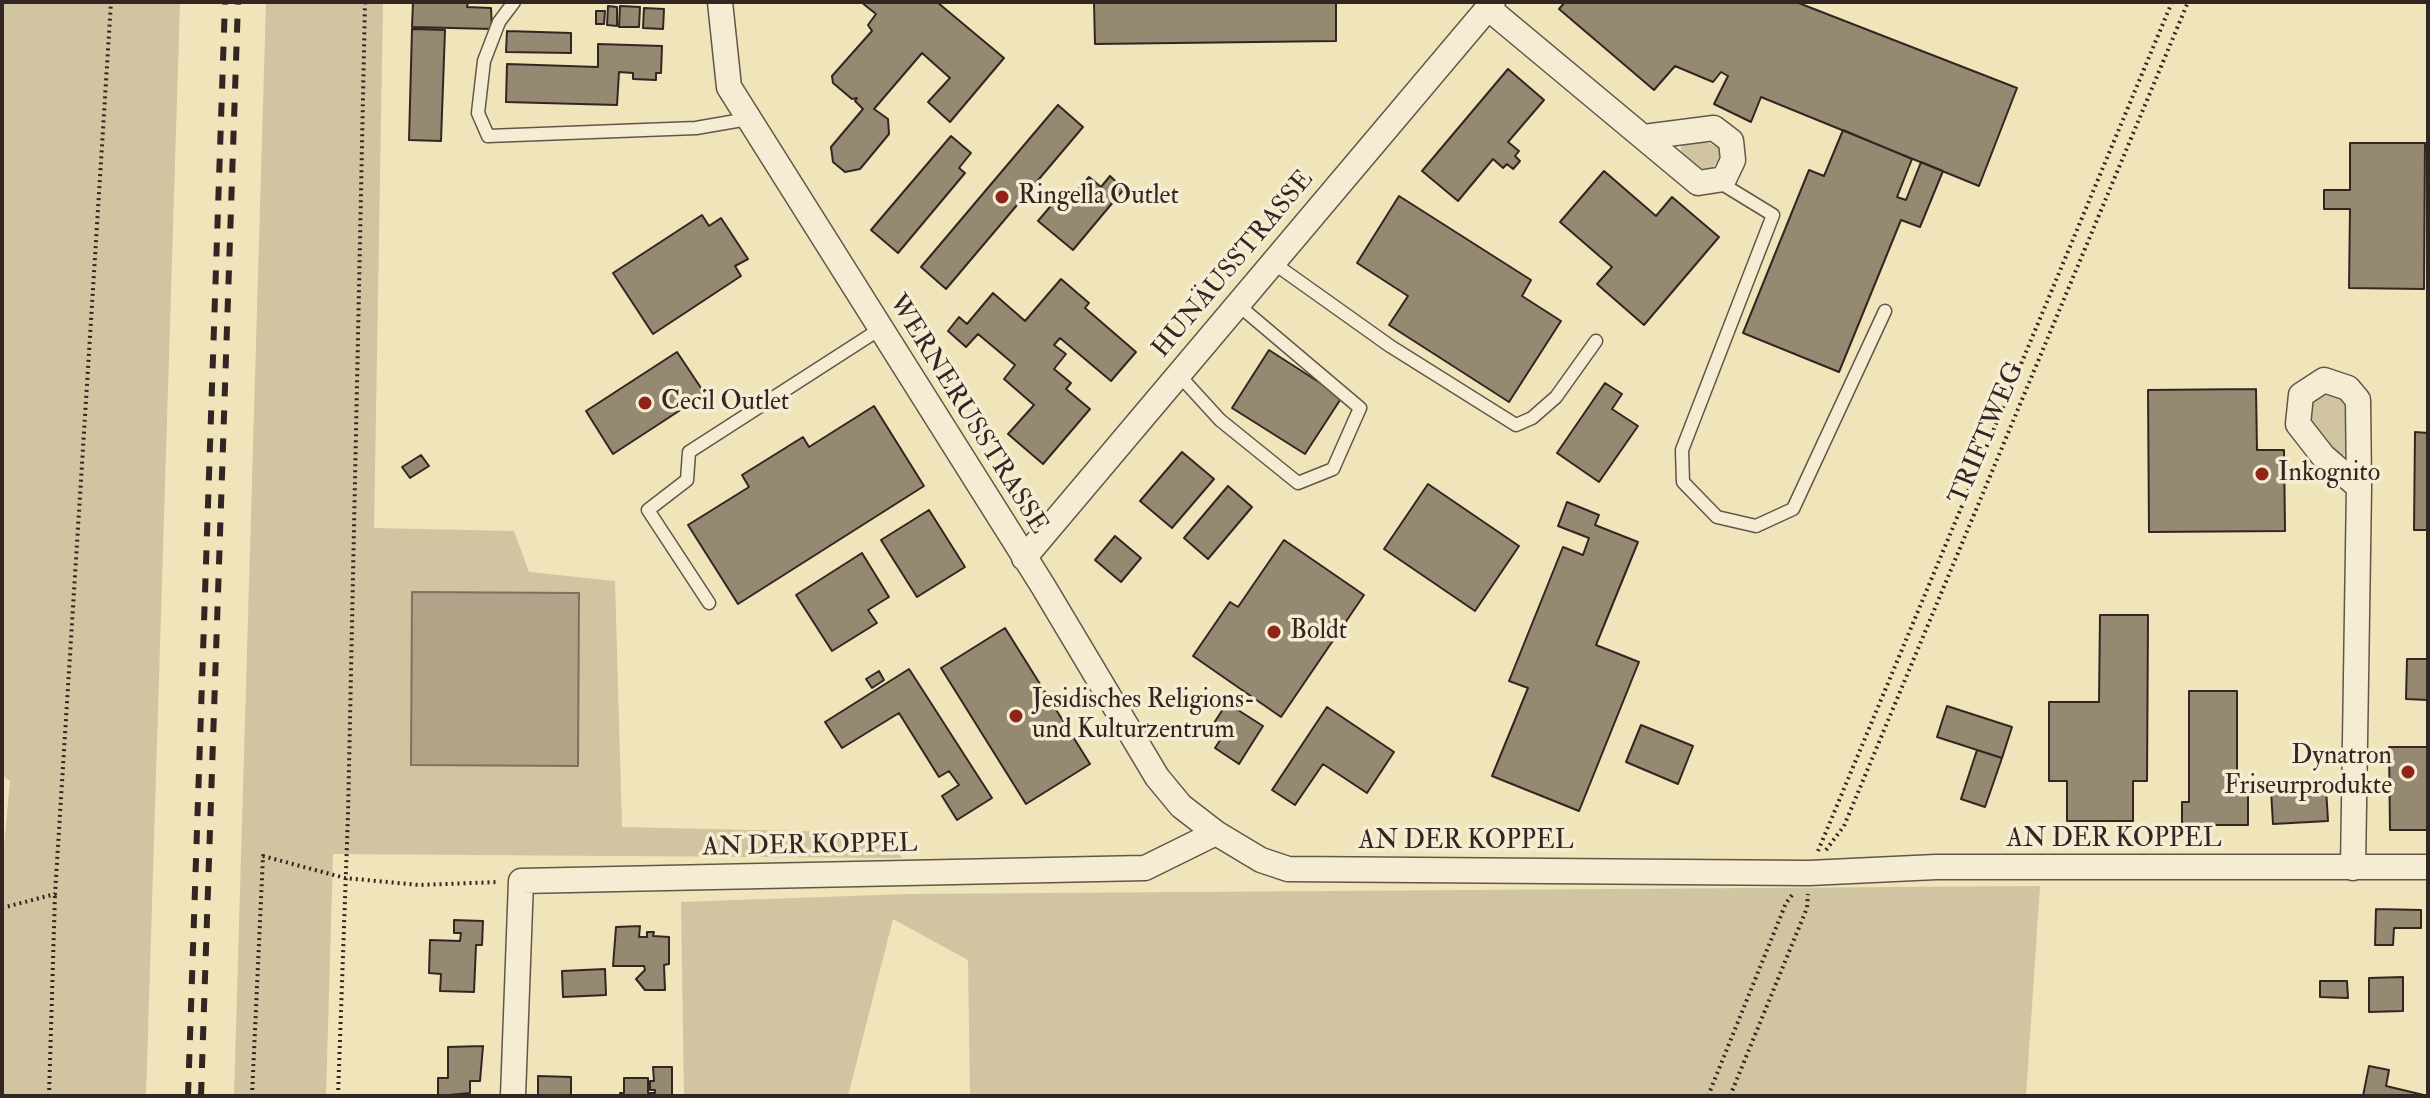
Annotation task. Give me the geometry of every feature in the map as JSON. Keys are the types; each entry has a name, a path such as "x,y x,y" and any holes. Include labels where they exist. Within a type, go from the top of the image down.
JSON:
{"street":[{"name":"WERNERUSSTRASSE","path":"720,2 729,87 748,119 1024,558 1157,777 1181,806 1216,833"},
{"name":"HUNÄUSSTRASSE","path":"1024,558 1490,5 1698,183 1716,180"},
{"path":"1644,137 1714,128 1731,141 1733,160 1724,179 1716,180"},
{"path":"2353,868 2359,487"},
{"name":"AN DER KOPPEL","path":"521,881 1145,868 1216,833 1261,860 1288,869 1809,873 1936,867 2428,867"},
{"path":"513,1096 521,881"}],"lane":[{"path":"514,2 499,22 484,61 478,113 488,136 696,128 748,119"},
{"path":"706,2 720,2"},
{"path":"1716,180 1773,215 1682,450 1683,482 1717,517 1756,526 1793,509 1885,311"},
{"path":"1272,262 1403,354 1516,425 1532,418 1556,397 1596,341"},
{"path":"1178,374 1220,420 1298,483 1333,469 1360,408 1237,304"},
{"path":"709,603 648,510 687,480 689,452 880,329"}],"path":[{"path":"49,1096 55,894 111,2"},
{"path":"338,1096 365,2"},
{"name":"TRIFTWEG","path":"1730,1096 1807,908 1809,873 2172,2"},
{"name":"TRIFTWEG","path":"1708,1096 1786,903 1844,826 2188,2"},
{"path":"252,1096 263,856 345,878 419,885 521,881"},
{"path":"2,908 55,894"}],"shaded area":[{"path":"2,2 180,2 146,1096 2,1096 2,869 10,781 2,775"},
{"path":"266,2 383,2 374,528 514,531 529,572 615,581 622,827 885,833 902,858 333,854 326,1096 234,1096"},
{"path":"1700,139 1719,148 1721,158 1710,170 1698,168 1681,153 1681,145 1688,140"},
{"path":"2330,394 2341,399 2349,409 2345,455 2339,455 2324,441 2307,416 2310,404 2319,396"},
{"path":"412,592 579,593 578,766 411,765"},
{"path":"2040,886 2026,1096 970,1096 968,960 893,919 848,1096 684,1096 681,902 907,894"}],"building":[{"path":"413,2 468,2 467,7 491,8 492,29 412,27"},
{"path":"861,2 937,2 1004,58 950,122 928,102 950,78 922,53 874,109 888,119 889,134 860,169 845,172 833,162 831,147 863,109 855,101 857,98 852,99 833,83 832,76 872,31 868,25 876,14"},
{"path":"1094,2 1336,2 1336,41 1095,44"},
{"path":"1565,2 1796,2 2017,88 1979,186 1761,97 1751,122 1714,104 1728,76 1721,72 1713,82 1675,66 1654,90 1559,9"},
{"path":"608,6 617,7 617,26 607,25"},
{"path":"620,6 640,7 639,27 619,27"},
{"path":"644,8 664,9 663,29 643,28"},
{"path":"596,11 605,11 604,24 596,24"},
{"path":"412,29 445,30 441,141 409,140"},
{"path":"507,31 571,33 571,53 506,52"},
{"path":"598,44 662,46 661,73 656,73 656,80 633,79 633,73 619,72 617,105 506,102 507,64 598,67"},
{"path":"1508,69 1544,100 1508,142 1519,151 1515,156 1520,161 1513,169 1507,164 1503,168 1493,159 1458,201 1422,171"},
{"name":"Ringella Outlet","path":"1058,105 1083,127 946,289 921,267"},
{"path":"1843,130 1912,159 1897,197 1906,200 1921,162 1943,171 1920,227 1901,220 1839,372 1743,333 1809,170 1824,176"},
{"path":"951,136 971,153 959,168 965,173 898,253 871,230"},
{"path":"2350,143 2425,143 2424,289 2349,288 2350,209 2324,209 2324,190 2350,190"},
{"path":"1604,171 1656,216 1672,197 1719,237 1644,325 1597,284 1612,267 1560,222"},
{"path":"1110,176 1124,189 1073,250 1038,221 1060,195 1068,201 1089,177 1101,187"},
{"path":"1399,196 1531,280 1522,296 1561,321 1509,402 1389,325 1408,296 1357,263"},
{"path":"702,215 709,226 721,218 748,259 735,266 741,276 653,334 613,273"},
{"path":"1061,279 1089,303 1085,308 1136,352 1111,381 1060,338 1054,345 1066,354 1054,369 1071,383 1066,389 1090,409 1043,464 1008,434 1034,405 1004,379 1015,365 978,334 966,347 948,331 959,317 967,324 993,293 1025,321"},
{"path":"1269,350 1342,397 1305,454 1232,408"},
{"name":"Cecil Outlet","path":"677,352 705,394 613,454 586,411"},
{"path":"1605,383 1622,394 1612,409 1638,426 1599,482 1557,453"},
{"path":"2256,389 2257,450 2284,450 2285,531 2149,532 2148,390"},
{"path":"874,406 924,486 738,604 688,525 749,487 742,475 803,437 809,447"},
{"path":"2415,432 2428,433 2428,530 2414,530"},
{"path":"1182,452 1214,479 1172,528 1140,501"},
{"path":"421,455 429,466 410,478 402,467"},
{"path":"1428,484 1519,546 1475,611 1384,549"},
{"path":"1228,486 1252,507 1208,559 1184,538"},
{"path":"1567,502 1599,515 1595,525 1638,542 1596,645 1639,662 1579,811 1492,776 1528,688 1509,681 1563,547 1583,555 1589,538 1558,526"},
{"path":"929,510 965,567 917,597 881,540"},
{"path":"1115,536 1141,558 1121,582 1095,560"},
{"name":"Boldt","path":"1284,540 1364,595 1281,717 1193,656 1230,602 1238,607"},
{"path":"862,553 889,597 868,610 877,623 832,651 796,595"},
{"path":"2100,615 2148,615 2147,781 2133,781 2133,821 2067,821 2067,781 2049,781 2049,702 2099,702"},
{"name":"Jesidisches Religions- und Kulturzentrum","path":"1005,628 1090,764 1026,804 941,668"},
{"path":"2407,659 2428,659 2428,700 2406,699"},
{"path":"909,669 992,798 957,820 942,796 959,785 949,771 939,777 899,713 842,748 825,722"},
{"path":"879,671 884,680 872,688 866,679"},
{"path":"2189,691 2237,691 2237,785 2248,785 2248,825 2182,825 2182,802 2189,802"},
{"path":"1227,703 1263,726 1239,764 1215,748 1226,731 1214,723"},
{"path":"1947,706 2012,727 2002,758 1937,737"},
{"path":"1327,707 1394,752 1367,793 1323,764 1295,805 1272,790"},
{"path":"1641,725 1693,746 1678,784 1626,762"},
{"name":"Dynatron Friseurprodukte","path":"2389,747 2428,747 2428,830 2390,830"},
{"path":"1977,750 2002,758 1985,807 1961,799"},
{"path":"2326,788 2328,821 2273,824 2271,790"},
{"path":"2376,909 2421,910 2421,928 2394,928 2393,945 2375,945"},
{"path":"454,920 483,921 482,945 476,945 474,992 440,991 441,974 429,973 430,940 460,941 461,933 454,933"},
{"path":"640,926 639,937 647,937 647,932 654,932 653,936 669,937 669,964 664,965 665,990 645,990 636,979 645,970 644,966 613,966 616,927"},
{"path":"605,969 606,995 563,997 562,971"},
{"path":"2403,977 2403,1011 2369,1012 2369,978"},
{"path":"2320,981 2347,981 2348,998 2320,997"},
{"path":"483,1046 480,1081 470,1081 470,1093 438,1096 438,1078 448,1078 448,1047"},
{"path":"2369,1066 2389,1070 2386,1086 2428,1096 2363,1096"},
{"path":"653,1067 672,1067 672,1096 621,1096 620,1093 624,1093 624,1078 648,1078 648,1093 655,1093 655,1090 650,1090 650,1081 654,1081"},
{"path":"538,1076 571,1077 571,1096 538,1096"}],"railway":[{"path":"188,1096 225,2"},
{"path":"201,1096 238,2"}],"place":[{"name":"Ringella Outlet","path":"1002,197"},
{"name":"Cecil Outlet","path":"645,403"},
{"name":"Inkognito","path":"2262,474"},
{"name":"Boldt","path":"1274,632"},
{"name":"Jesidisches Religions- und Kulturzentrum","path":"1016,716"},
{"name":"Dynatron Friseurprodukte","path":"2408,772"}]}
